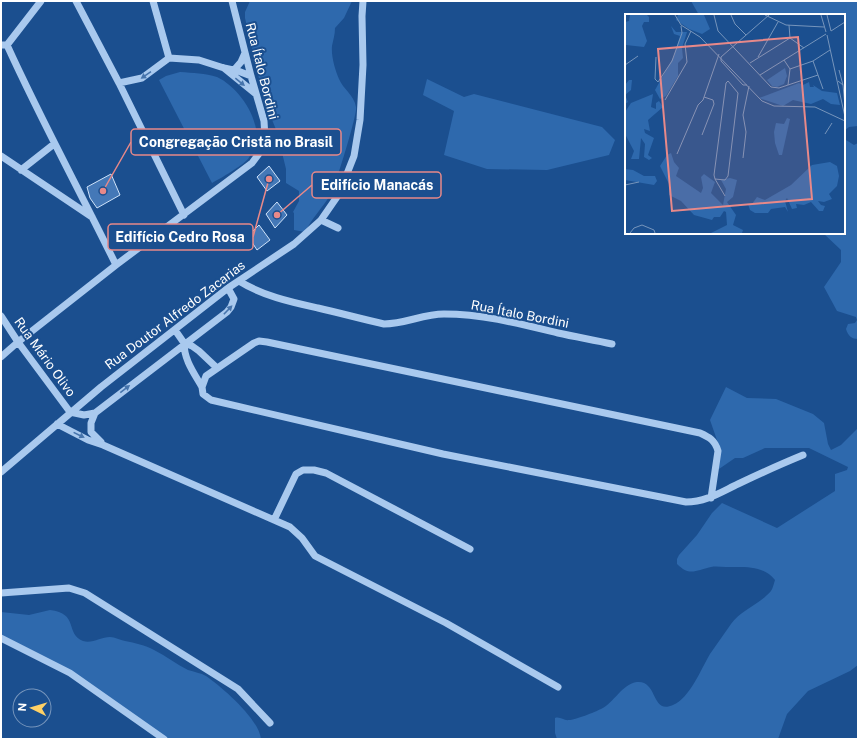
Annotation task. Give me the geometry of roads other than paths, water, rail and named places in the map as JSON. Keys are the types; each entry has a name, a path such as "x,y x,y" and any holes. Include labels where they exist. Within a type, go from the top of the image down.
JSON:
{"street":[{"path":"41,1 4,45 116,265"},
{"path":"76,1 119,83 184,215"},
{"path":"153,1 168,58"},
{"name":"Rua Ítalo Bordini","path":"1,357 116,265 252,164 261,151 265,138 264,121 232,1"},
{"name":"Rua Doutor Alfredo Zacarias","path":"1,472 101,387 228,288 294,244 321,220 339,194 354,156 360,120 363,65 363,1"},
{"path":"234,70 241,62 245,53"},
{"path":"119,83 142,78 168,58 199,60 251,76"},
{"path":"224,68 256,94"},
{"path":"21,170 54,144"},
{"path":"1,156 93,218"},
{"path":"321,220 338,228"},
{"name":"Rua Ítalo Bordini","path":"239,281 255,290 291,301 384,324 392,324 435,314 478,316 524,324 557,333 612,344"},
{"path":"103,444 91,432 91,423 95,413 231,308 234,299 228,288"},
{"name":"Rua Mário Olivo","path":"1,316 18,342 70,412"},
{"path":"174,330 184,343 200,351 217,368"},
{"path":"202,387 206,376 259,341 700,433 711,438 717,446 718,451 711,498"},
{"path":"184,343 184,352 202,387 203,394 211,400 443,454 686,502 694,502 711,498 731,487 803,455"},
{"path":"70,412 78,415 95,413"},
{"path":"57,424 88,440 103,444 290,527 302,538 315,556 446,623 558,687"},
{"path":"274,520 296,474 303,470 314,470 326,473 470,549"},
{"path":"1,593 69,588 85,593 238,689 270,723"},
{"path":"1,638 70,673 164,739"}],"place":[{"name":"Edifício Cedro Rosa","path":"269,179"},
{"name":"Congregação Cristã no Brasil","path":"103,191"},
{"name":"Edifício Manacás","path":"277,215"}]}
